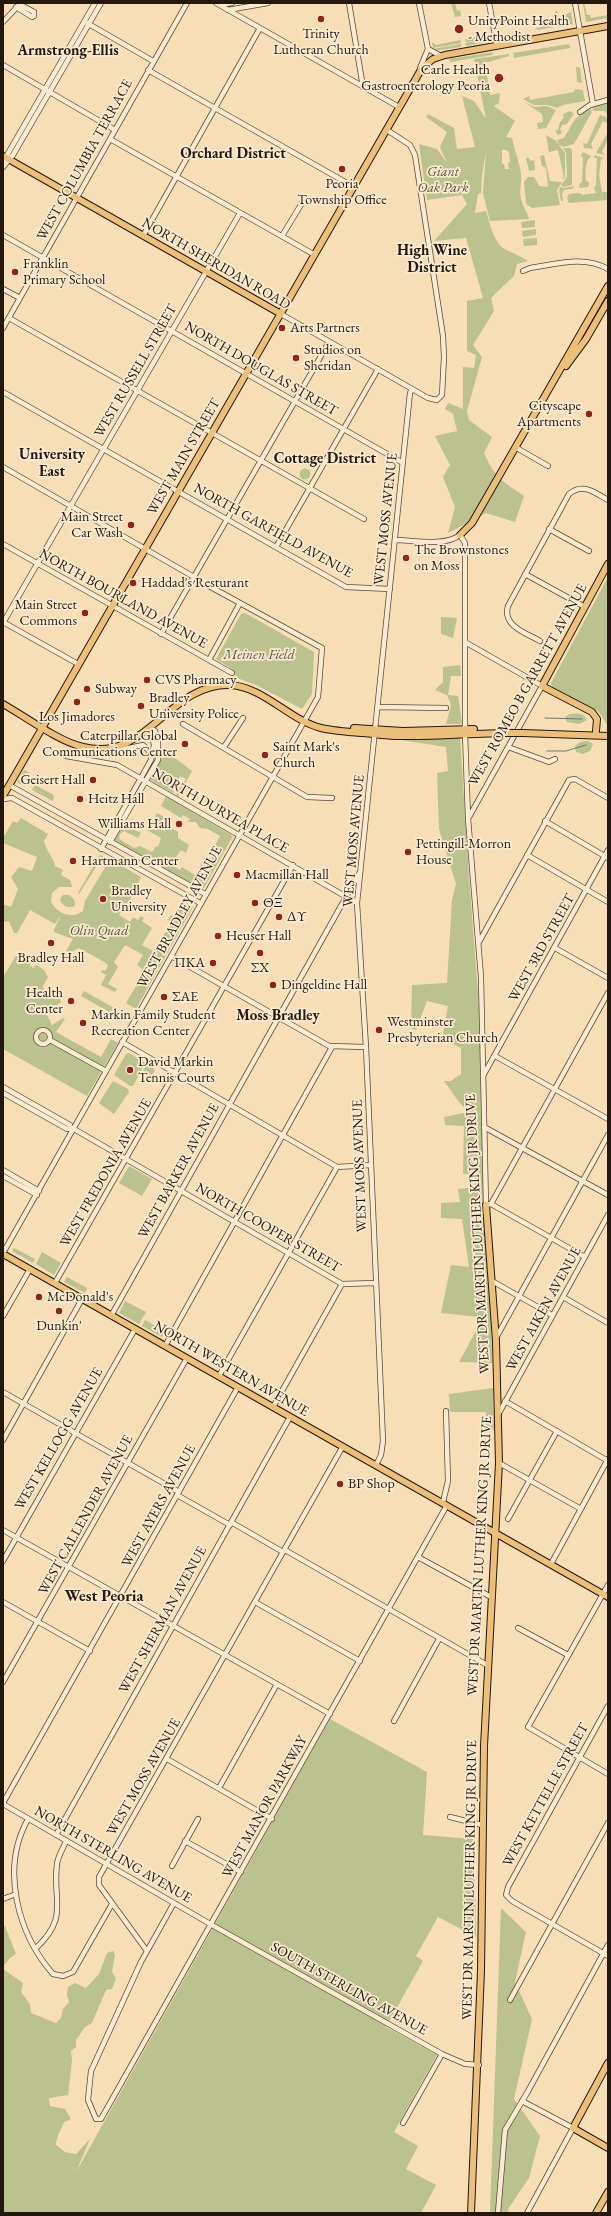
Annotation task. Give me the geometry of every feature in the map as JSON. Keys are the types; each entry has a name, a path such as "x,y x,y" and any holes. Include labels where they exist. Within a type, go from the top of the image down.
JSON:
{"main road":[{"path":"441,56 608,26"},
{"name":"WEST MAIN STREET","path":"3,796 6,786 112,606 399,107 427,63 441,56"},
{"name":"NORTH SHERIDAN ROAD","path":"5,158 281,314"},
{"path":"460,536 472,523 608,286"},
{"path":"551,385 582,345 608,301"},
{"name":"WEST ROMEO B GARRETT AVENUE","path":"542,686 608,564"},
{"path":"3,704 74,744 89,748 104,749 113,749 129,743 194,693 210,687 228,685 255,692 304,720 324,729 375,732 511,731 607,734"},
{"path":"542,686 582,706 594,714 597,722 607,734"},
{"path":"588,731 597,722"},
{"path":"596,731 597,722"},
{"path":"522,732 596,731 607,734"},
{"name":"WEST DR MARTIN LUTHER KING JR DRIVE","path":"471,2213 479,2064 482,1824 487,1665 499,1463 496,1338 489,1204"},
{"name":"NORTH WESTERN AVENUE","path":"3,1253 111,1316 135,1328 606,1595"},
{"path":"608,2064 573,2128 608,2148"},
{"path":"596,2213 608,2192"}],"street":[{"path":"3,166 5,158 94,3"},
{"path":"5,158 50,92 101,3"},
{"name":"WEST COLUMBIA TERRACE","path":"3,328 187,3"},
{"path":"218,4 232,3"},
{"path":"228,10 268,3"},
{"path":"349,3 363,87"},
{"path":"418,75 428,48 419,3"},
{"path":"489,3 497,46"},
{"path":"575,3 593,104"},
{"path":"218,4 399,107"},
{"path":"3,22 18,5"},
{"path":"84,21 154,61"},
{"path":"143,236 260,28"},
{"path":"428,48 441,56"},
{"path":"3,66 115,130"},
{"path":"148,70 354,187"},
{"path":"580,112 593,104 608,100"},
{"name":"NORTH SHERIDAN ROAD","path":"281,314 412,389 431,399 440,398 443,391 442,336 415,155 410,145 387,130"},
{"path":"110,139 315,255"},
{"path":"282,236 305,198"},
{"name":"WEST RUSSELL STREET","path":"3,622 240,213"},
{"name":"NORTH DOUGLAS STREET","path":"3,235 403,462"},
{"path":"523,271 530,268 584,261 596,262 608,269"},
{"path":"3,289 20,298"},
{"path":"9,318 364,519"},
{"path":"161,634 329,342"},
{"path":"276,546 378,369"},
{"name":"WEST MOSS AVENUE","path":"376,1465 383,1445 366,1047 357,903 410,393 412,389"},
{"name":"NORTH GARFIELD AVENUE","path":"3,392 346,587 390,588"},
{"path":"516,447 548,466"},
{"path":"3,467 194,577"},
{"path":"540,641 512,625 507,616 508,606 567,496 576,489 587,489 608,500"},
{"path":"550,529 589,551"},
{"path":"395,540 440,541 453,539 460,536"},
{"name":"WEST DR MARTIN LUTHER KING JR DRIVE","path":"460,536 466,549 465,727 467,731 468,818 479,942 484,1127 489,1204"},
{"name":"NORTH BOURLAND AVENUE","path":"3,544 232,673"},
{"path":"525,574 585,607"},
{"path":"209,660 240,603 210,586"},
{"name":"WEST BRADLEY AVENUE","path":"3,1253 40,1191 72,1128 106,1071 238,835 318,697 322,648 240,603"},
{"path":"3,622 78,664"},
{"path":"466,642 542,686"},
{"name":"WEST ROMEO B GARRETT AVENUE","path":"468,818 542,686"},
{"path":"378,707 446,708"},
{"path":"224,747 243,718"},
{"path":"182,724 224,747 310,799 332,798"},
{"path":"143,780 151,760 154,745 150,727"},
{"path":"101,848 108,840 143,780 158,760 159,753 157,736 150,727"},
{"path":"104,749 110,752 143,745 150,752 151,760"},
{"path":"508,747 549,762 555,759"},
{"name":"NORTH DURYEA PLACE","path":"66,756 76,759 113,763 357,903"},
{"path":"479,942 571,779 575,779 608,798"},
{"path":"6,786 205,894"},
{"path":"3,799 12,798 200,904"},
{"path":"546,821 606,857"},
{"name":"WEST 3RD STREET","path":"483,1076 606,857 608,850"},
{"path":"527,855 608,902"},
{"name":"WEST FREDONIA AVENUE","path":"55,1283 176,1073 292,865"},
{"name":"WEST BARKER AVENUE","path":"111,1316 360,870"},
{"path":"555,948 608,978"},
{"path":"171,956 332,1047 366,1047"},
{"path":"585,1257 489,1204 523,1147 608,993"},
{"path":"50,1040 106,1071"},
{"path":"122,1042 337,1167 371,1165"},
{"path":"165,1346 284,1136 332,1047"},
{"path":"495,1056 608,1119"},
{"name":"NORTH COOPER STREET","path":"3,1087 342,1284 376,1283"},
{"name":"NORTH COOPER STREET","path":"3,1093 67,1129 72,1128"},
{"path":"484,1127 523,1147 608,1195"},
{"path":"496,1338 608,1135"},
{"path":"219,1376 337,1167"},
{"path":"3,1170 40,1191"},
{"path":"3,1176 37,1196"},
{"name":"WEST AIKEN AVENUE","path":"498,1413 608,1215"},
{"path":"3,1316 30,1269"},
{"path":"492,1281 552,1315"},
{"path":"273,1407 342,1284"},
{"path":"563,1297 608,1323"},
{"path":"3,1440 82,1299"},
{"name":"WEST KELLOGG AVENUE","path":"3,1561 135,1328"},
{"name":"WEST CALLENDER AVENUE","path":"3,1682 187,1358"},
{"name":"WEST AYERS AVENUE","path":"3,1803 238,1387"},
{"path":"3,1392 128,1462 230,1523 284,1551 487,1665"},
{"path":"505,1401 608,1460 551,1564"},
{"name":"WEST MANOR PARKWAY","path":"146,1951 91,2072 88,2100 96,2119 101,2119 212,1925 389,1610 445,1504 448,1481 446,1410"},
{"name":"WEST SHERMAN AVENUE","path":"56,1835 290,1417"},
{"path":"508,1519 556,1431"},
{"name":"WEST MOSS AVENUE","path":"146,1951 112,1904 98,1881 343,1446"},
{"path":"499,1463 581,1510"},
{"path":"3,1530 330,1714"},
{"path":"418,1557 491,1597"},
{"path":"608,1585 606,1595 568,1654 528,1727 608,1774"},
{"path":"3,1602 90,1651"},
{"path":"255,1602 360,1661"},
{"path":"518,1628 568,1654"},
{"path":"394,1721 439,1639"},
{"path":"218,1788 277,1684"},
{"name":"WEST KETTELLE STREET","path":"551,1923 512,1901 507,1896 508,1887 608,1706"},
{"path":"167,1759 272,1819"},
{"name":"NORTH STERLING AVENUE","path":"3,1803 28,1820 212,1925"},
{"path":"450,1817 482,1824"},
{"path":"172,1866 198,1819"},
{"path":"28,1820 18,1846 14,1882 21,1920 35,1949 53,1974 61,1976 71,1974 112,1904"},
{"path":"510,2000 551,1923 608,1823"},
{"path":"35,1949 42,1943 58,1914 57,1865 66,1841"},
{"path":"185,1841 241,1872"},
{"path":"3,1899 16,1894"},
{"path":"146,1951 174,1903"},
{"path":"551,1923 608,1956"},
{"name":"SOUTH STERLING AVENUE","path":"212,1925 442,2054 465,2064 479,2064"},
{"path":"498,2213 503,2135 608,1945"},
{"path":"403,2123 442,2054"},
{"path":"522,2101 573,2128 527,2213"}],"green space":[{"path":"451,3 455,3 457,11 460,10 461,16 455,17"},
{"path":"583,3 587,15 590,15 591,18 608,15 608,18 586,22"},
{"path":"557,10 560,26 537,30 536,28 554,25 553,15"},
{"path":"571,12 573,24 565,25 564,15"},
{"path":"487,35 487,39 466,42 465,39"},
{"path":"490,39 491,41 467,46 465,43"},
{"path":"460,40 461,43 433,48 432,42 436,45"},
{"path":"461,44 461,47 433,51 433,49"},
{"path":"569,44 570,48 514,58 513,53"},
{"path":"493,52 492,55 450,62 449,59"},
{"name":"Giant Oak Park","path":"509,54 509,56 485,63 490,95 500,93 499,103 494,106 515,121 506,137 512,138 521,173 521,199 529,219 490,221 483,193 486,151 481,193 478,194 475,213 486,211 498,243 506,250 528,261 517,264 514,276 491,298 494,311 473,345 482,357 467,411 469,420 492,437 484,453 496,474 524,496 515,522 486,513 448,533 455,507 443,477 450,465 435,436 457,431 453,414 445,409 448,403 463,409 463,367 474,368 476,355 467,351 467,301 483,298 466,238 434,241 467,204 462,195 427,200 419,144 437,149 447,163 440,147 447,132 426,117 428,114 454,128 457,149 475,147 462,96 474,101 486,119 474,59","holes":["502,150 509,152 509,169 505,169 504,164 502,164"]},
{"path":"576,67 580,68 582,83 577,82"},
{"path":"575,89 583,90 585,101 563,105 557,108 548,105 534,105 523,99 529,96 530,100 574,92"},
{"path":"524,102 534,107 547,106 556,110 546,128 538,129 537,123 543,122 542,114"},
{"path":"608,103 608,114 604,111 594,111 592,107"},
{"path":"590,108 592,112 574,144 564,147 559,145 557,140 564,138 575,119"},
{"path":"570,111 574,114 566,125 563,124 560,129 562,133 558,135 555,131 558,130 560,122 564,118 563,114"},
{"path":"600,115 606,117 608,121 606,123 603,121 591,144 593,149 584,148 583,143 587,144"},
{"path":"608,132 608,139 602,152 605,155 596,153"},
{"path":"546,135 555,140 565,153 565,178 561,179 564,177 558,150 549,152"},
{"path":"563,148 571,148 572,152 572,185 564,187 561,185 567,177 566,153"},
{"path":"583,152 591,156 589,158 586,170 586,181 589,182 589,185 588,187 580,188 579,184 582,182 583,158 581,155"},
{"path":"544,155 550,181 562,182 557,190 560,205 532,208 526,204 524,182 528,177 534,177 539,186 548,187 546,168 542,166 540,156"},
{"path":"595,155 604,158 601,159 599,175 602,192 608,192 608,200 569,203 567,198 569,194 580,193 582,195 596,193 594,188 596,185 597,158 594,158"},
{"path":"526,158 529,158 530,161 534,160 535,170 529,171"},
{"path":"575,186 572,189 564,190 562,194 563,201 561,201 559,191 560,187 564,188"},
{"path":"535,220 535,227 522,228 521,222"},
{"path":"536,229 536,235 523,237 522,231"},
{"path":"537,238 537,245 524,246 523,239"},
{"path":"303,469 307,469 309,470 309,478 303,479 300,476 300,472"},
{"path":"608,577 608,726 598,711 552,688 551,683"},
{"name":"Meinen Field","path":"245,613 314,652 312,694 302,709 256,685 237,678 232,669 216,659 241,614"},
{"path":"441,617 457,618 453,638 441,634"},
{"path":"460,665 461,676 451,676 448,695 458,696 462,723 446,724 451,705 447,695 435,690 443,682 443,667"},
{"path":"570,714 580,714 587,720 579,724 567,722 565,717"},
{"path":"460,737 482,1044 482,1159 491,1296 492,1363 459,1362 477,1329 479,1317 441,1313 451,1265 469,1267 462,1219 441,1218 441,1203 460,1202 458,1189 475,1187 475,1173 463,1174 464,1126 445,1125 444,1117 469,1112 459,1102 444,1081 451,1081 461,1074 461,1048 442,1039 448,1006 427,1001 416,1030 411,1028 412,985 447,983 452,900 456,884 439,829 437,773 448,771 446,747 401,740"},
{"path":"588,741 593,744 590,751 583,754 576,752 575,746 580,742"},
{"path":"163,749 192,771 178,797 176,795 186,779 180,776 173,793 150,780 162,758"},
{"path":"24,770 29,772 21,785 17,782"},
{"path":"35,785 54,795 53,801 32,790"},
{"path":"166,796 233,836 204,888 201,889 111,840 121,823 141,833 138,838 124,831 120,834 119,839 134,848 140,846 152,852 156,846 158,847 161,838 147,830 157,813 164,817 158,827 164,831 168,826 178,832 178,838 189,845 186,853 181,850 176,857 174,866 180,870 182,867 195,875 205,857 211,860 213,853 218,849 214,847 220,836 208,829 200,828 196,822 188,822 190,819 183,815 181,818 161,806"},
{"name":"Olin Quad","path":"21,818 48,834 44,841 46,848 55,866 63,870 61,875 70,880 72,887 59,887 52,893 51,902 61,912 74,915 83,911 85,901 110,859 141,877 131,898 119,915 130,922 133,917 138,920 141,916 144,918 142,921 152,928 142,945 153,951 172,923 168,920 171,915 173,916 177,909 183,910 187,903 193,907 136,1009 126,1003 145,971 137,965 143,955 125,945 114,962 118,967 108,984 117,989 115,992 101,985 106,975 101,972 102,970 105,971 108,966 106,963 79,948 71,952 67,961 62,958 73,939 54,932 61,914 55,924 30,910 17,933 14,933 9,921 3,922 3,904 11,907 18,889 11,877 19,867 32,871 37,857 3,843 3,838 13,821 17,823"},
{"path":"100,855 103,856 79,894 78,893"},
{"path":"63,895 69,895 74,899 75,906 68,907 64,905 60,899"},
{"path":"16,956 31,963 30,965 33,968 36,965 44,970 48,977 42,988 60,998 61,1002 46,1013 52,1025 63,1018 65,1019 56,1032 101,1057 111,1039 118,1043 87,1096 3,1049 3,977"},
{"path":"84,991 114,1008 111,1013 81,996"},
{"name":"David Markin Tennis Courts","path":"129,1053 145,1064 133,1086 130,1086 114,1075 126,1054"},
{"path":"147,1065 151,1065 153,1066 153,1074 147,1075 144,1072 144,1068"},
{"name":"David Markin Tennis Courts","path":"113,1081 128,1089 129,1092 114,1114 99,1103"},
{"path":"129,1166 152,1179 142,1196 119,1183"},
{"path":"14,1248 35,1259 33,1263 12,1251"},
{"path":"42,1252 61,1263 54,1275 36,1264"},
{"path":"67,1277 87,1288 85,1293 64,1282"},
{"path":"125,1301 146,1312 139,1324 119,1313"},
{"path":"145,1320 165,1331 162,1337 142,1326"},
{"path":"493,1388 494,1430 486,1430 486,1412 450,1412 449,1394"},
{"path":"330,1719 427,1772 423,1835 474,1839 476,1937 438,1917 416,1956 423,1961 386,2027 437,2055 394,2132 418,2146 406,2169 436,2185 421,2213 3,2213 3,1969 23,1983 21,1992 30,2004 31,2013 56,2023 61,2018 63,2009 69,2002 67,1995 68,1987 75,1983 86,1988 99,1974 107,1953 113,1951 115,1954 112,1972 116,1978 112,1989 106,1990 92,2023 85,2027 76,2040 76,2047 71,2051 72,2060 68,2095 49,2098 50,2106 65,2109 71,2119 64,2122 56,2145 65,2152 76,2154 90,2139 76,2172"},
{"path":"501,1908 526,1932 515,1982 532,2019 514,2099 540,2136 529,2178 508,2209 509,2213 490,2213"},
{"path":"3,1926 5,1926 16,1954 9,1959 3,1967"}],"waterway":[{"path":"545,718 582,719"},
{"path":"547,751 566,751 586,745"}],"place":[{"name":"Trinity Lutheran Church","path":"321,19"},
{"name":"UnityPoint Health - Methodist","path":"459,29"},
{"name":"Carle Health Gastroenterology Peoria","path":"499,78"},
{"name":"Peoria Township Office","path":"342,169"},
{"name":"Franklin Primary School","path":"15,272"},
{"name":"Arts Partners","path":"282,328"},
{"name":"Studios on Sheridan","path":"296,358"},
{"name":"Cityscape Apartments","path":"589,414"},
{"name":"Main Street Car Wash","path":"131,525"},
{"name":"The Brownstones on Moss","path":"406,558"},
{"name":"Haddad's Resturant","path":"133,583"},
{"name":"Main Street Commons","path":"85,613"},
{"name":"CVS Pharmacy","path":"147,680"},
{"name":"Subway","path":"87,689"},
{"name":"Los Jimadores","path":"77,702"},
{"name":"Bradley University Police","path":"141,706"},
{"name":"Caterpillar Global Communications Center","path":"185,744"},
{"name":"Saint Mark's Church","path":"265,755"},
{"name":"Geisert Hall","path":"93,780"},
{"name":"Heitz Hall","path":"80,799"},
{"name":"Williams Hall","path":"179,824"},
{"name":"Pettingill-Morron House","path":"408,852"},
{"name":"Hartmann Center","path":"73,861"},
{"name":"Macmillan Hall","path":"237,875"},
{"name":"Bradley University","path":"103,899"},
{"name":"ΘΞ","path":"255,903"},
{"name":"ΔΥ","path":"279,917"},
{"name":"Heuser Hall","path":"218,936"},
{"name":"Bradley Hall","path":"51,943"},
{"name":"ΣΧ","path":"260,953"},
{"name":"ΠΚΑ","path":"213,963"},
{"name":"Dingeldine Hall","path":"273,985"},
{"name":"ΣΑΕ","path":"164,997"},
{"name":"Health Center","path":"71,1001"},
{"name":"Markin Family Student Recreation Center","path":"83,1023"},
{"name":"Westminster Presbyterian Church","path":"379,1030"},
{"name":"David Markin Tennis Courts","path":"130,1070"},
{"name":"McDonald's","path":"39,1297"},
{"name":"Dunkin'","path":"59,1311"},
{"name":"BP Shop","path":"340,1484"}],"district":[{"name":"Armstrong-Ellis","path":"68,51"},
{"name":"Orchard District","path":"233,154"},
{"name":"High Wine District","path":"432,260"},
{"name":"Cottage District","path":"325,459"},
{"name":"University East","path":"52,464"},
{"name":"Moss Bradley","path":"278,1016"},
{"name":"West Peoria","path":"104,1597"}]}
